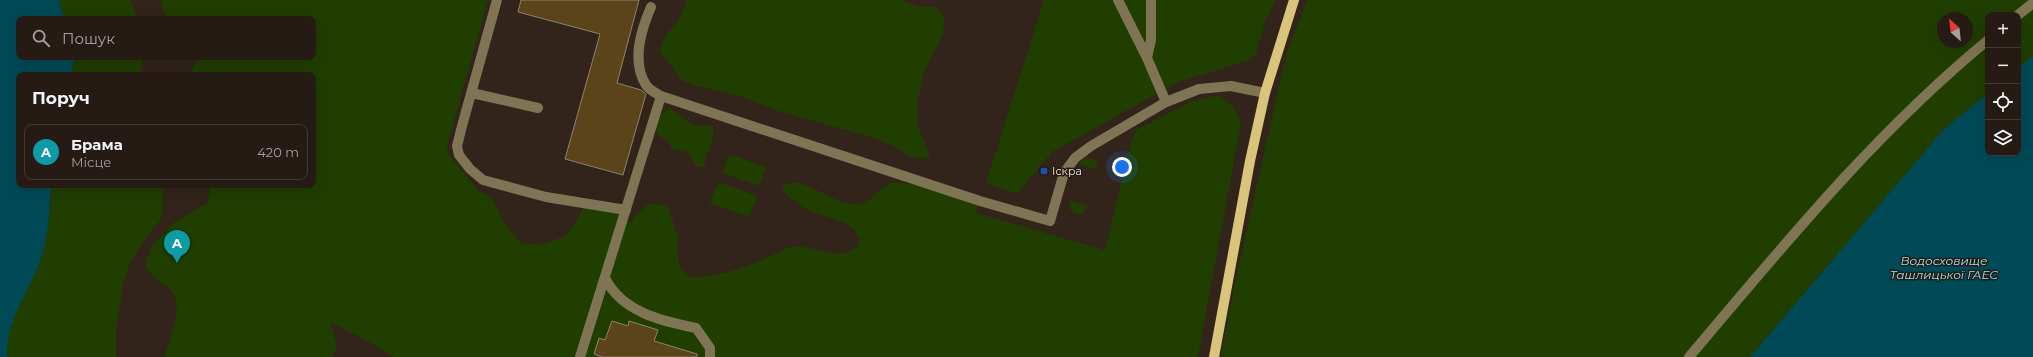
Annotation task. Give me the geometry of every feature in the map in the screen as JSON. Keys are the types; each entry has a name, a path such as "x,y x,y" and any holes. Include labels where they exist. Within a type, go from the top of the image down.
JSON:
{"main road":[{"path":"1214,357 1250,161 1265,93 1294,0"}],"lane":[{"path":"497,0 457,146 460,155 466,164 483,180 546,197 626,210"},
{"path":"1118,0 1147,58 1166,102"},
{"path":"1147,58 1151,40 1151,0"},
{"path":"2021,13 2033,3"},
{"path":"651,7 643,24 638,57 641,74 647,86 661,96 972,199 1050,221 1064,173 1075,158 1091,146 1166,102 1199,89 1231,86 1265,93"},
{"path":"1689,357 1851,168 1954,68 1985,42"},
{"path":"472,93 538,108"},
{"path":"580,357 661,96"},
{"path":"605,278 610,288 632,308 665,322 696,328 710,348 710,357"}],"green space":[{"path":"58,0 130,0 137,16 64,16"},
{"path":"162,0 488,0 447,146 448,154 478,190 492,198 506,226 520,242 524,244 546,243 565,236 585,206 598,201 610,204 628,222 633,222 633,218 649,204 668,205 677,234 679,266 690,277 703,277 728,272 754,263 789,247 842,253 851,251 859,245 858,236 848,225 841,221 808,210 798,204 783,191 782,187 790,183 798,183 808,186 837,200 854,204 870,199 890,183 901,183 924,187 978,205 976,213 1105,250 1132,139 1136,130 1192,101 1219,95 1233,106 1241,123 1198,357 394,357 362,338 330,322 337,347 332,357 165,357 177,305 176,298 172,292 145,266 151,247 172,224 207,203 210,188 316,188 316,72 191,72 197,60 316,60 316,16 167,16 163,8"},
{"path":"685,0 901,0 919,7 935,7 942,12 944,17 943,35 925,69 917,104 917,125 930,155 924,159 909,156 893,146 874,138 778,111 743,97 693,85 683,81 660,52 664,38 682,15"},
{"path":"1044,0 1276,0 1265,20 1256,55 1247,61 1178,82 1052,152 1017,194 986,183"},
{"path":"1307,0 2033,0 2033,56 2021,66 2021,12 1985,12 1985,95 1944,129 1750,357 1221,357 1234,288 1286,55"},
{"path":"73,60 142,60 141,72 71,72"},
{"path":"670,108 693,125 710,126 713,128 713,136 704,166 697,168 688,152 672,149 668,141 658,135 656,127 657,123 661,115"},
{"path":"729,154 766,167 759,186 722,173"},
{"path":"1084,158 1094,159 1097,163 1097,170 1079,164"},
{"path":"718,182 757,196 749,217 710,203"},
{"path":"51,188 163,188 163,208 160,221 142,243 130,263 124,280 116,328 116,357 7,357 7,344 10,331 19,306 44,250"},
{"path":"1070,200 1088,206 1082,214 1075,214 1070,209"}],"water":[{"path":"0,0 58,0 64,16 16,16 16,60 74,60 72,72 16,72 16,188 51,188 44,250 14,319 7,344 7,357 0,357"},
{"name":"Водосховище Ташлицької ГАЕС","path":"2033,56 2033,357 1750,357 1944,129 1985,95 1985,156 2021,156 2021,66"}],"building":[{"path":"521,0 639,0 617,83 641,90 646,94 623,175 565,159 600,34 518,12"},
{"path":"612,321 628,326 629,321 658,330 654,341 697,354 697,357 602,357 594,354 599,338 605,340"}],"place":[{"name":"Іскра","path":"1044,171"},
{"name":"Брама","path":"177,263"}]}
